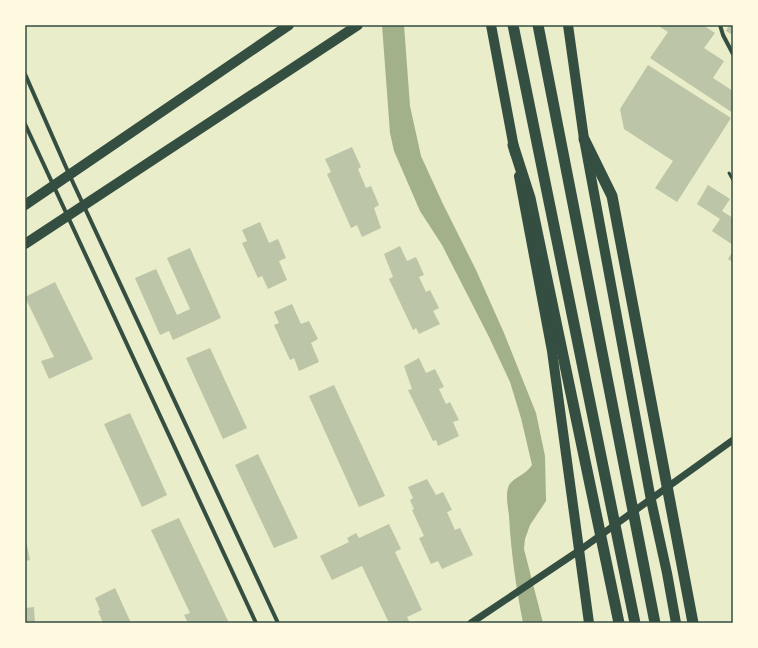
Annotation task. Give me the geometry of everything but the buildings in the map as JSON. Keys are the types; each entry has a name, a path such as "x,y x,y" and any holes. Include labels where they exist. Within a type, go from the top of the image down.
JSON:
{"highway":[{"path":"513,25 635,623"},
{"path":"538,25 655,623"},
{"path":"584,139 612,196 694,623"},
{"path":"513,145 530,198 619,623"}],"main road":[{"path":"25,205 52,185 289,25"},
{"path":"25,244 358,25"},
{"path":"491,25 552,351 589,623"},
{"path":"568,25 584,139 651,500 676,623"}],"street":[{"path":"720,25 723,35 733,54"},
{"path":"25,74 83,205 278,623"},
{"path":"25,124 256,623"},
{"path":"471,623 527,587 580,550 733,440"}],"lane":[{"path":"729,173 733,180"}],"shaded area":[{"path":"382,25 404,25 410,106 421,156 476,270 504,333 536,413 545,456 546,501 530,525 525,539 524,549 543,623 523,623 512,556 507,492 511,482 527,471 532,465 521,418 510,382 489,337 442,245 420,211 394,151 390,133"}]}
